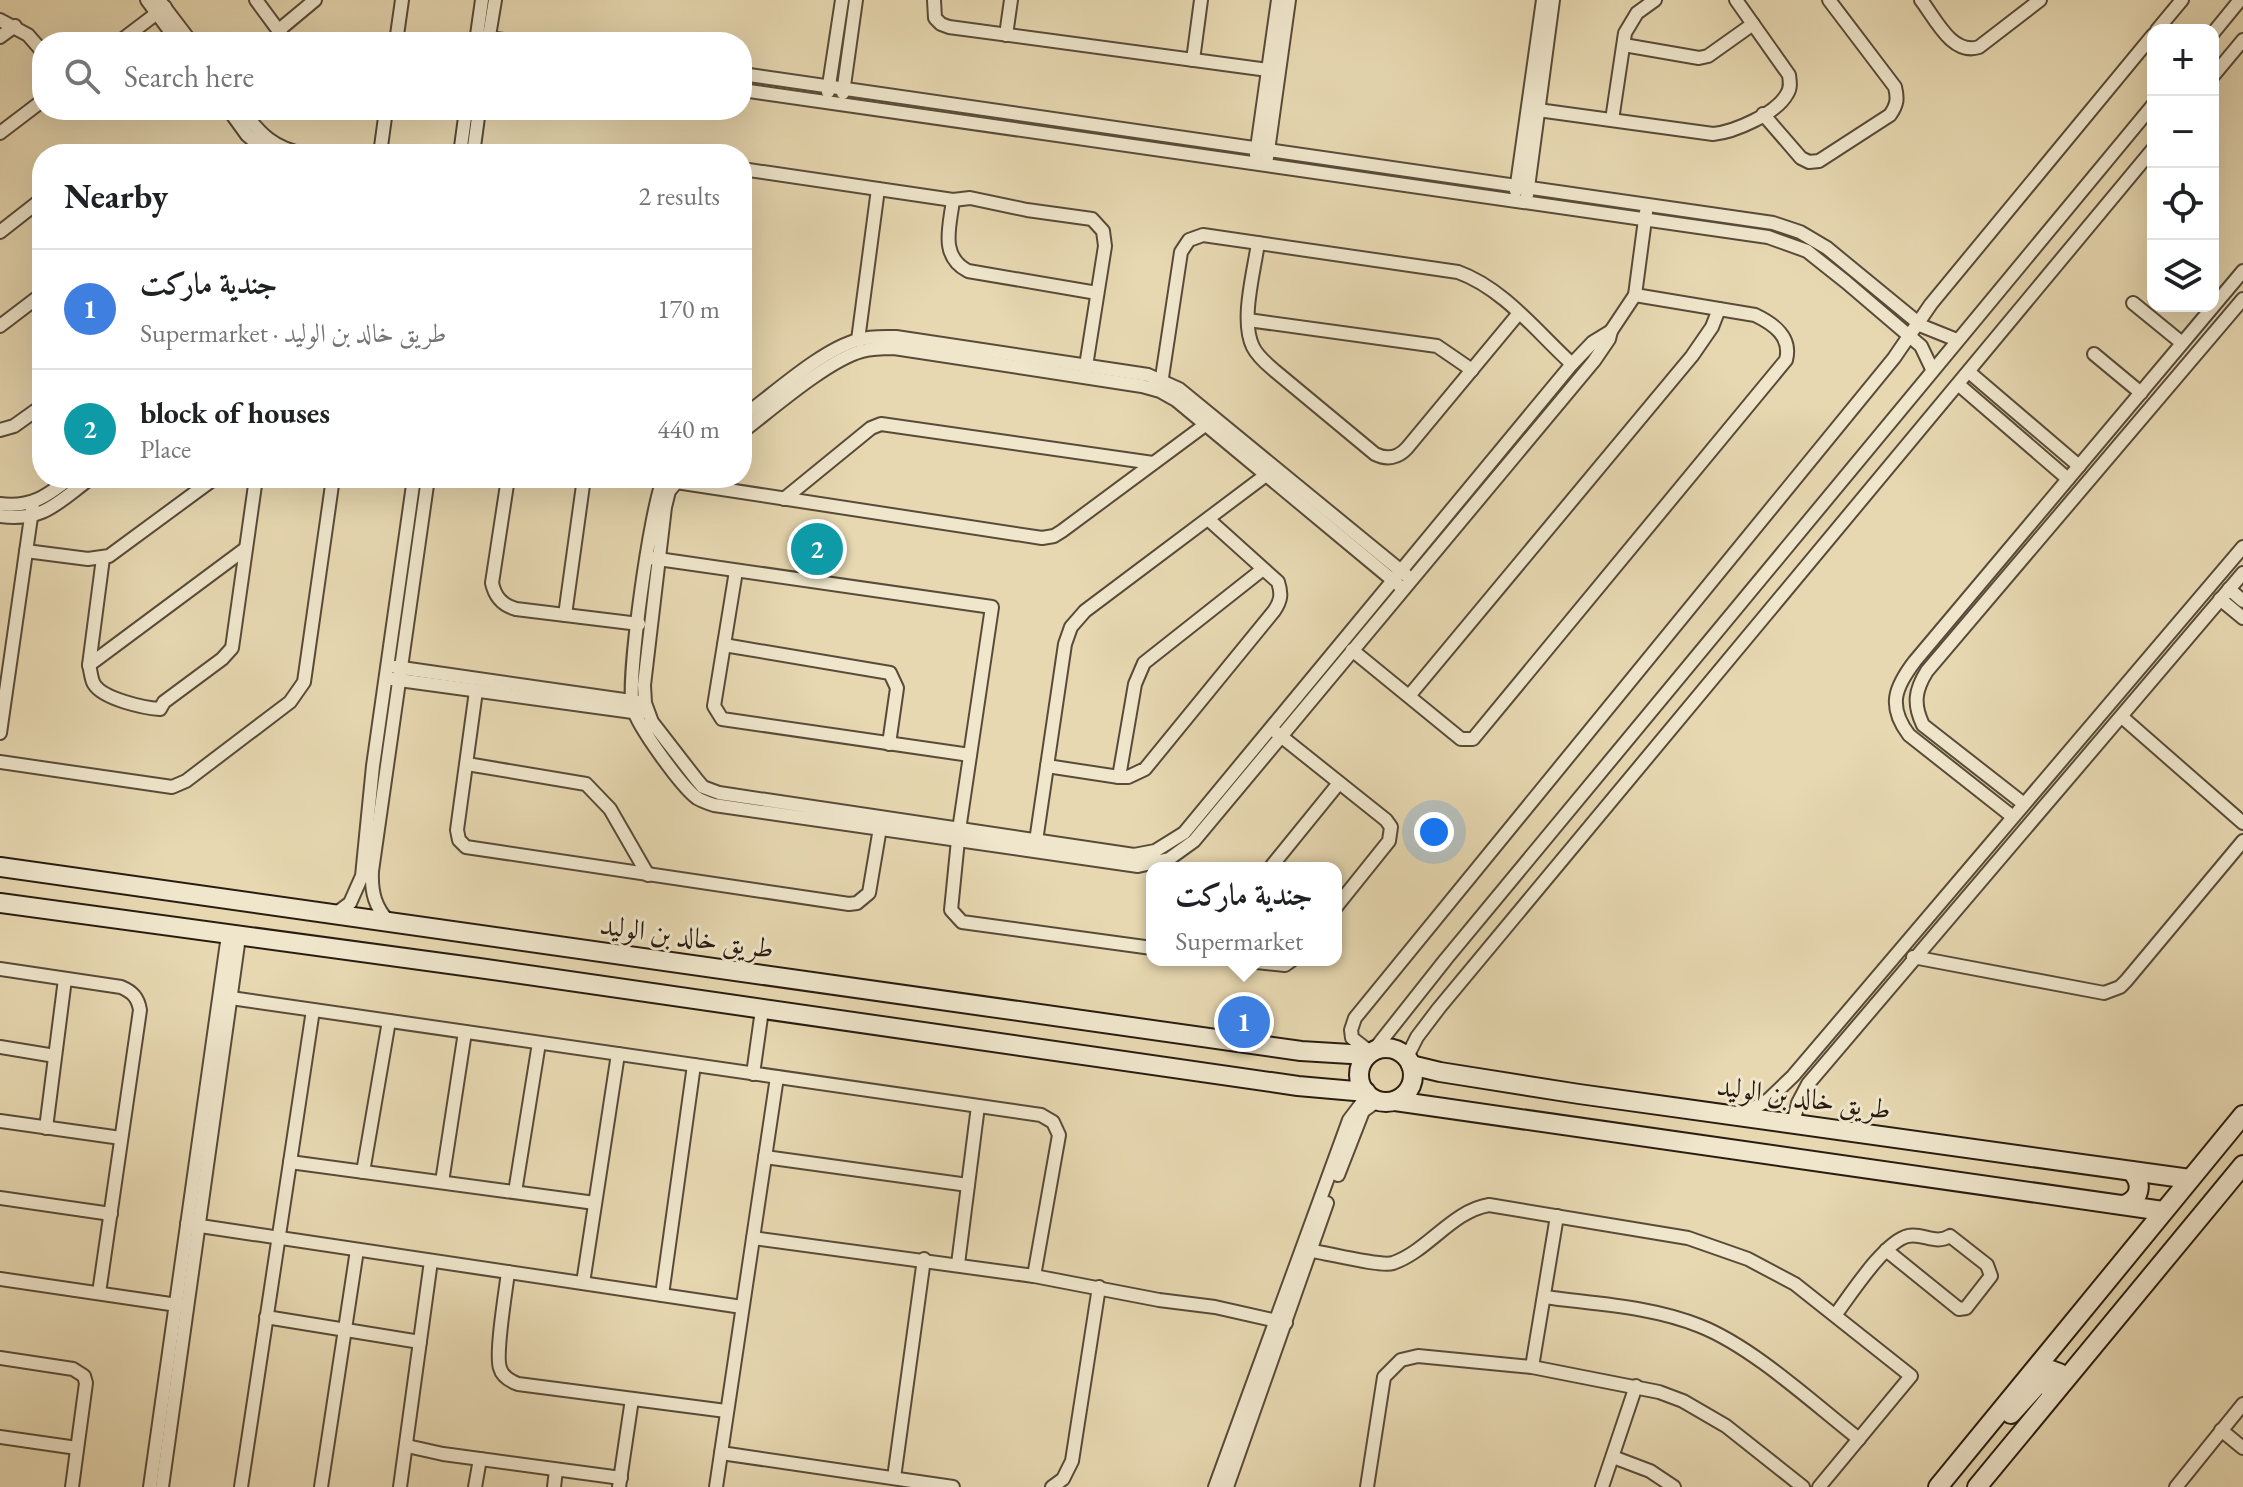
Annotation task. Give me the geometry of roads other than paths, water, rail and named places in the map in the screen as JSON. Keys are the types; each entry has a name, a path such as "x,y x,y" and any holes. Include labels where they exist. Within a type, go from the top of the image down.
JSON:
{"street":[{"path":"147,0 160,7 182,32"},
{"path":"256,0 279,30 315,0"},
{"path":"397,32 402,0"},
{"path":"482,0 482,32"},
{"path":"484,32 495,0"},
{"path":"827,102 842,0"},
{"path":"841,104 856,0"},
{"path":"934,0 935,18 941,24 1193,60 1272,66"},
{"path":"1006,35 1011,0"},
{"path":"1193,60 1201,0"},
{"path":"1260,164 1278,0"},
{"path":"1272,66 1289,0"},
{"path":"1520,201 1543,0"},
{"path":"1522,187 1538,110 1553,0"},
{"path":"1612,120 1630,22 1655,0"},
{"path":"1538,110 1713,134 1736,130 1786,96 1790,86 1789,75 1736,0"},
{"path":"1763,114 1801,158 1809,162 1819,161 1890,115 1896,107 1898,97 1895,87 1829,0"},
{"path":"1921,0 1957,46 1972,49 1979,47 2040,0"},
{"path":"2162,24 2182,0"},
{"path":"2219,26 2240,0"},
{"path":"131,32 160,7"},
{"path":"160,7 173,32"},
{"path":"0,20 15,26 32,40"},
{"path":"1624,45 1699,58 1708,56 1753,24"},
{"path":"0,37 15,26"},
{"path":"2219,69 2243,40"},
{"path":"1227,1487 1349,1120 1376,1097 1408,1090 1413,1074 1409,1061 1392,1048 1370,1052 1352,1038 1355,1018 1911,336 1931,304 2147,42"},
{"path":"752,75 1773,223 1792,228 1827,248 1919,324 1957,340"},
{"path":"752,91 1782,240 1807,251 1911,336 1921,346 1932,369"},
{"path":"0,133 32,109"},
{"path":"1376,1097 1358,1078 1361,1061 2147,112"},
{"path":"1034,132 1035,117"},
{"path":"244,120 256,144"},
{"path":"246,120 273,144"},
{"path":"381,144 385,120"},
{"path":"461,144 465,120"},
{"path":"474,144 478,120"},
{"path":"1409,1061 1417,1037 1439,1008 2147,156"},
{"path":"1338,175 1339,160"},
{"path":"752,170 953,200 970,198 1092,219 1105,237 1086,366"},
{"path":"858,340 878,189"},
{"path":"953,200 948,247 961,267 968,271 1097,293"},
{"path":"1160,862 1194,841 1276,732 1403,580 1594,361 1635,295 1647,205"},
{"path":"0,232 32,207"},
{"path":"1161,385 1184,245 1195,236 1203,235 1458,272 1480,281 1572,364"},
{"path":"1258,243 1248,320 1253,346 1262,359 1375,454 1385,457 1403,453 1519,313"},
{"path":"1846,282 1855,270"},
{"path":"2013,817 1909,735 1900,723 1896,707 1896,693 1903,676 2243,271"},
{"path":"1352,650 1461,739 1473,739 1781,367 1788,352 1784,336 1773,325 1755,315 1635,295"},
{"path":"2024,804 1923,725 1915,698 1919,684 2243,299"},
{"path":"0,326 32,302"},
{"path":"2133,303 2182,343"},
{"path":"1409,696 1692,356 1708,334 1719,309"},
{"path":"1248,320 1437,346 1472,370"},
{"path":"958,835 1036,841 1134,855 1155,851 1172,843 1352,650 1572,364 1593,342 1611,331"},
{"path":"752,423 837,349 877,336 1086,366 1161,385 1190,398 1403,580"},
{"path":"752,411 851,355 894,348 1142,386 1161,385 1266,475 1403,580"},
{"path":"2094,354 2141,393"},
{"path":"1969,372 2079,466"},
{"path":"2158,372 2172,383"},
{"path":"1959,385 2068,479"},
{"path":"0,430 14,426 32,413"},
{"path":"784,499 871,428 881,424 1153,463"},
{"path":"723,488 1042,538 1054,536 1205,425"},
{"path":"1036,841 1065,644 1075,620 1266,475"},
{"path":"0,504 15,506 33,503 55,488"},
{"path":"0,516 31,518 77,488"},
{"path":"26,551 103,558 201,488"},
{"path":"103,558 89,665 92,679 100,691 144,708 160,709 164,702 232,648 254,488"},
{"path":"0,762 172,787 186,781 290,702 304,682 332,488"},
{"path":"334,915 350,903 362,876 373,766 413,488"},
{"path":"390,923 375,903 372,879 427,488"},
{"path":"506,488 492,583 500,601 509,607 639,624"},
{"path":"565,615 583,488"},
{"path":"670,488 639,624 642,728 690,792 706,802 880,828 906,827"},
{"path":"0,733 33,503"},
{"path":"1047,766 1119,777 1128,777 1145,769 1280,602 1278,582 1208,519"},
{"path":"1739,1116 1768,1100 1793,1076 2243,547"},
{"path":"89,665 245,549"},
{"path":"640,707 653,558"},
{"path":"653,558 992,607 958,835 950,905 953,915 962,922 1146,947"},
{"path":"1119,777 1135,684 1144,663 1263,569"},
{"path":"736,571 714,706 722,719 970,755"},
{"path":"1990,572 2002,582"},
{"path":"1793,1124 1798,1103 1808,1084 2243,573"},
{"path":"2225,594 2243,601"},
{"path":"2225,594 2243,618"},
{"path":"724,645 890,673 897,688 889,744"},
{"path":"386,672 640,707 697,780 711,791 1116,864 1146,865"},
{"path":"400,674 476,691 640,707"},
{"path":"476,691 457,830 459,840 466,847 849,904 857,903 869,893 880,828"},
{"path":"2122,717 2243,823"},
{"path":"1276,732 1386,820 1392,832 1389,841 1342,900"},
{"path":"467,764 586,784 610,809 648,875"},
{"path":"1275,862 1339,783"},
{"path":"1913,957 2104,993 2112,991 2126,981 2243,841"},
{"name":"طريق خالد بن الوليد","path":"0,867 1301,1051 1370,1052"},
{"path":"0,903 479,968 2163,1211"},
{"path":"193,1225 231,998 234,936"},
{"path":"162,1487 182,1305 234,936"},
{"path":"620,990 624,956"},
{"path":"0,969 121,987 129,990 138,1003 140,1010 99,1293"},
{"path":"46,1128 65,979"},
{"path":"231,998 1041,1115 1053,1122 1059,1135 1034,1276"},
{"path":"241,1487 313,1010"},
{"path":"753,1074 762,1010"},
{"path":"363,1172 389,1021"},
{"path":"442,1182 465,1032"},
{"path":"1826,1036 1839,1047"},
{"path":"515,1192 539,1043"},
{"path":"0,1047 55,1056"},
{"path":"1298,1086 1305,1069 1301,1051"},
{"path":"583,1283 618,1054"},
{"name":"طريق خالد بن الوليد","path":"1409,1061 1470,1076 2190,1179"},
{"path":"662,1295 694,1065"},
{"path":"1464,1111 1461,1092 1470,1076"},
{"path":"716,1487 777,1077"},
{"path":"1215,1487 1280,1322 1312,1251 1360,1117 1376,1097"},
{"path":"958,1264 978,1106"},
{"path":"1938,1487 2243,1115"},
{"path":"0,1121 121,1138"},
{"path":"765,1157 968,1185"},
{"path":"290,1162 595,1203"},
{"path":"1977,1487 2243,1165"},
{"path":"2123,1205 2132,1202 2139,1191 2139,1182 2131,1171"},
{"path":"0,1198 111,1214"},
{"path":"1312,1251 1395,1262 1411,1255 1468,1213 1489,1205 1657,1232 1718,1247 1748,1259 1795,1284 1911,1376 1819,1487"},
{"path":"1532,1367 1557,1216"},
{"path":"193,1225 742,1307"},
{"path":"1836,1314 1886,1250 1903,1237 1923,1236 1937,1241 1950,1236 1987,1265 1991,1276 1966,1308 1959,1309 1886,1250"},
{"path":"753,1238 1034,1276 1159,1300 1215,1307 1280,1322"},
{"path":"321,1487 357,1250"},
{"path":"894,1478 924,1259"},
{"path":"400,1487 431,1261"},
{"path":"508,1272 499,1360 504,1376 518,1384 726,1411"},
{"path":"0,1279 182,1305"},
{"path":"1052,1487 1063,1479 1072,1461 1099,1287"},
{"path":"2094,1346 2085,1353 2076,1353 2069,1345 2102,1289"},
{"path":"1544,1297 1658,1312 1701,1326 1738,1345 1859,1439"},
{"path":"150,1487 182,1305"},
{"path":"266,1317 420,1342"},
{"path":"1367,1487 1384,1377 1401,1360 1418,1356 1532,1367 1636,1386 1683,1401 1726,1426 1803,1487"},
{"path":"0,1358 73,1369 84,1376 86,1383 72,1487"},
{"path":"1977,1441 2012,1413 2051,1370 2056,1371 2060,1379 2027,1427"},
{"path":"1602,1487 1636,1386"},
{"path":"407,1446 620,1483 632,1399"},
{"path":"2176,1487 2243,1404"},
{"path":"2221,1430 2243,1448"},
{"path":"0,1437 77,1448"},
{"path":"721,1453 953,1487"},
{"path":"1613,1457 1650,1471 1674,1487"},
{"path":"475,1487 480,1459"},
{"path":"554,1487 556,1470"}],"place":[{"name":"block of houses","path":"817,549"},
{"name":"جندية ماركت","path":"1244,1022"}]}
